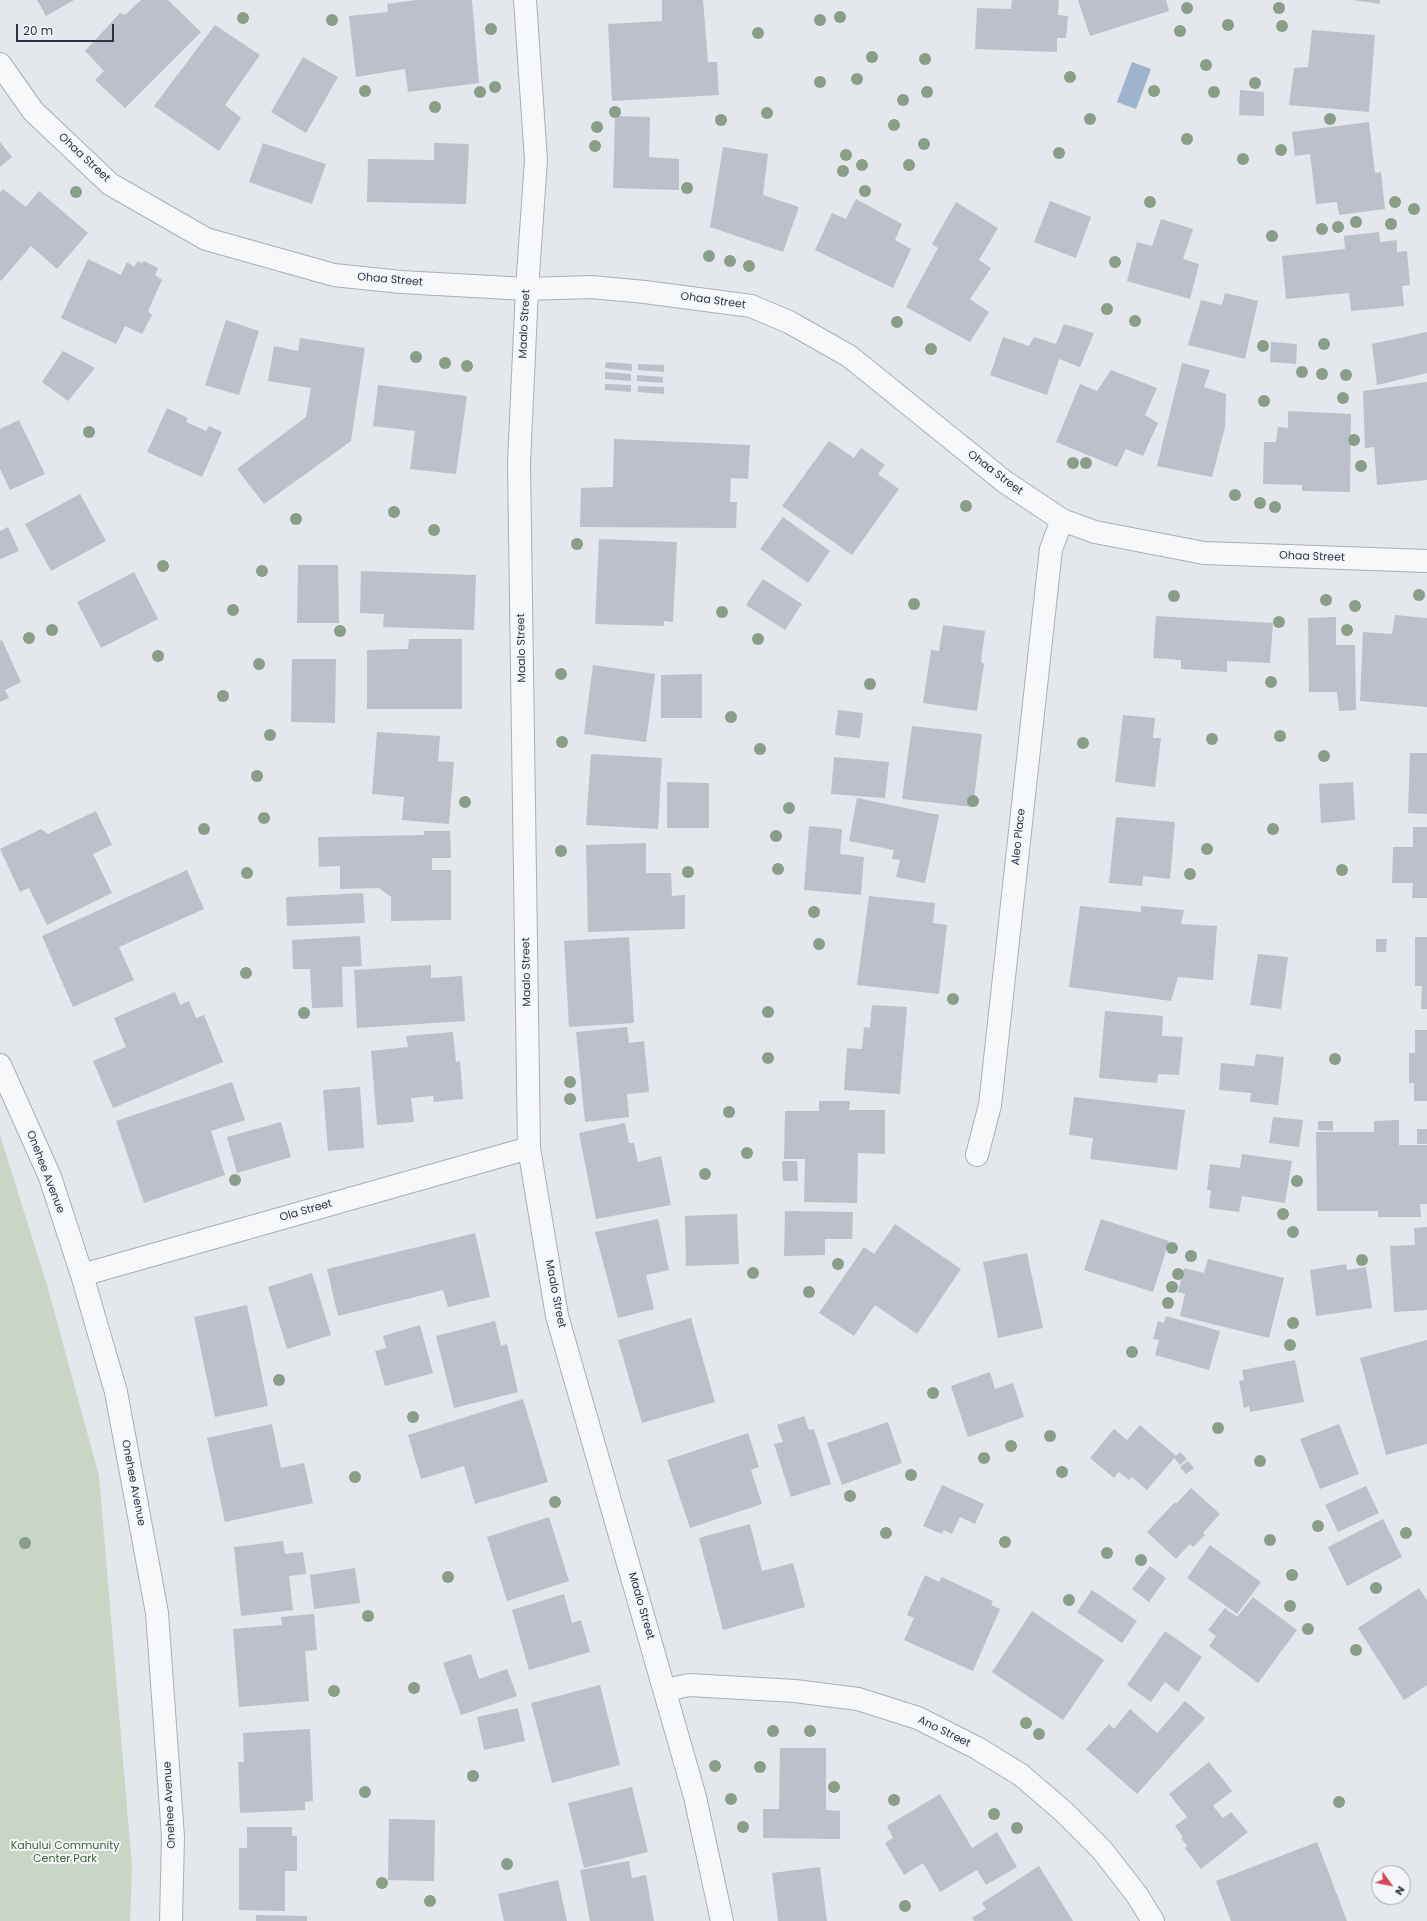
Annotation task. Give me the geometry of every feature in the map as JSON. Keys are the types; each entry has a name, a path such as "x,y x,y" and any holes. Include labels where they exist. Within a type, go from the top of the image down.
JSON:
{"street":[{"name":"Maalo Street","path":"525,0 536,160 527,289 519,463 529,1148 557,1316 696,1797 722,1921"},
{"name":"Ohaa Street","path":"0,64 33,111 110,184 206,239 334,275 401,282 527,289 590,287 646,292 751,306 788,322 849,356 1005,482 1062,520 1095,532 1204,553 1427,561"},
{"name":"Aleo Place","path":"977,1155 990,1105 1051,549 1062,520"},
{"name":"Onehee Avenue","path":"0,1065 50,1177 82,1275 116,1392 157,1613 173,1837 171,1921"},
{"name":"Ola Street","path":"82,1275 529,1148"},
{"name":"Ano Street","path":"665,1690 689,1685 795,1690 858,1699 918,1718 976,1748 1021,1775 1064,1812 1102,1850 1137,1895 1153,1921"}],"green space":[{"name":"Kahului Community Center Park","path":"0,1135 47,1285 99,1476 132,1867 130,1921 0,1921"}],"water":[{"path":"1132,62 1151,69 1136,109 1117,102"}],"building":[{"path":"37,0 74,0 46,16"},
{"path":"141,0 168,0 201,32 125,108 95,80 104,71 85,51 120,13 125,15"},
{"path":"416,0 472,0 479,83 408,92 405,69 356,77 349,16 388,12 387,4"},
{"path":"662,0 703,0 708,62 717,62 719,95 612,101 608,24 662,21"},
{"path":"1012,0 1059,0 1058,15 1068,16 1066,38 1057,38 1057,52 975,49 977,8 1011,9"},
{"path":"1078,0 1166,0 1169,11 1090,36"},
{"path":"1353,0 1380,0 1380,4"},
{"path":"215,25 260,55 225,105 241,118 219,151 154,106"},
{"path":"1312,30 1375,35 1369,112 1289,105 1294,68 1308,67"},
{"path":"303,57 338,77 306,133 271,112"},
{"path":"1240,90 1264,92 1264,116 1239,115"},
{"path":"615,116 650,117 649,157 679,159 679,190 613,188"},
{"path":"1369,122 1375,173 1381,172 1385,209 1339,215 1337,202 1316,204 1310,154 1295,156 1292,132"},
{"path":"0,142 12,157 0,167"},
{"path":"263,143 326,164 312,204 249,182"},
{"path":"434,143 469,144 466,204 367,202 368,159 434,160"},
{"path":"723,147 768,154 763,195 799,207 783,252 710,227"},
{"path":"3,189 26,207 39,191 88,233 57,269 31,246 1,281 0,280 0,192"},
{"path":"856,199 902,224 895,240 911,249 893,288 815,250 832,213 846,219"},
{"path":"1050,201 1091,217 1076,258 1034,242"},
{"path":"956,202 998,228 979,260 991,268 970,299 989,312 970,342 906,307 938,248 932,244"},
{"path":"1161,219 1193,229 1183,259 1199,264 1190,299 1127,281 1137,242 1152,246"},
{"path":"1379,232 1380,242 1397,240 1397,252 1407,251 1410,285 1402,286 1404,306 1351,311 1349,293 1286,299 1282,256 1345,249 1344,236"},
{"path":"88,259 121,275 127,262 134,267 138,261 142,263 144,261 158,268 155,275 162,280 148,311 152,315 142,334 125,326 116,344 61,318"},
{"path":"1225,293 1258,301 1245,359 1188,345 1201,300 1222,305"},
{"path":"226,320 259,331 239,395 205,385"},
{"path":"1064,324 1094,333 1080,367 1059,359 1047,395 990,375 1003,337 1029,346 1034,337 1056,344"},
{"path":"1427,332 1427,373 1377,385 1372,344"},
{"path":"300,338 365,348 351,441 264,504 237,469 306,417 311,388 268,381 274,346 298,351"},
{"path":"1271,342 1297,344 1296,364 1270,362"},
{"path":"63,351 95,368 68,401 42,382"},
{"path":"606,362 632,364 632,371 605,368"},
{"path":"1182,363 1210,370 1204,387 1226,394 1225,427 1212,477 1157,466"},
{"path":"638,364 664,365 664,372 638,370"},
{"path":"1111,370 1157,388 1145,415 1158,423 1143,456 1126,449 1117,467 1056,442 1080,384 1097,391"},
{"path":"605,372 631,374 631,381 605,379"},
{"path":"637,375 663,377 663,383 637,381"},
{"path":"1427,382 1427,480 1377,485 1374,447 1365,448 1363,391"},
{"path":"605,384 631,385 631,392 605,390"},
{"path":"378,385 467,396 456,474 410,469 415,431 373,426"},
{"path":"638,386 664,387 664,394 638,392"},
{"path":"167,408 188,418 186,422 206,431 209,426 222,432 202,477 147,452"},
{"path":"1288,411 1351,414 1350,492 1302,491 1302,485 1263,484 1264,442 1276,442 1278,427 1288,428"},
{"path":"19,420 45,474 10,490 0,469 0,429"},
{"path":"614,439 750,445 748,479 731,478 730,502 737,502 736,528 580,527 581,488 613,487"},
{"path":"829,441 854,458 861,448 885,465 878,474 899,489 852,555 782,506"},
{"path":"80,494 106,541 51,571 25,524"},
{"path":"783,517 830,551 808,583 760,549"},
{"path":"8,527 19,551 0,559 0,531"},
{"path":"599,539 677,542 673,622 664,621 664,626 595,624"},
{"path":"298,565 338,565 339,623 297,623"},
{"path":"361,571 476,575 474,630 383,627 384,614 360,613"},
{"path":"134,572 158,619 101,648 77,602"},
{"path":"763,579 802,604 785,630 746,605"},
{"path":"1395,615 1427,618 1427,707 1360,701 1363,632 1392,634"},
{"path":"1156,616 1273,623 1270,663 1227,661 1227,672 1181,669 1181,660 1153,658"},
{"path":"1336,617 1336,645 1355,645 1356,710 1339,711 1337,692 1309,692 1308,618"},
{"path":"943,625 985,631 981,661 984,664 977,711 923,703 931,650 939,651"},
{"path":"409,639 462,639 462,709 367,709 367,650 408,649"},
{"path":"2,640 21,682 5,690 9,698 0,702 0,641"},
{"path":"292,659 336,659 335,723 291,722"},
{"path":"593,665 655,674 646,742 584,734"},
{"path":"702,674 702,718 661,718 661,675"},
{"path":"838,710 863,713 860,738 835,735"},
{"path":"1123,715 1155,718 1153,738 1161,738 1155,787 1115,782"},
{"path":"912,726 982,734 973,807 902,799"},
{"path":"377,732 440,736 438,761 454,762 449,824 402,820 404,797 372,794"},
{"path":"1410,753 1427,753 1427,814 1408,813"},
{"path":"591,754 662,758 658,829 586,825"},
{"path":"834,757 889,762 885,798 831,794"},
{"path":"667,782 709,783 709,828 667,828"},
{"path":"1353,782 1355,820 1321,823 1319,784"},
{"path":"857,798 939,815 925,883 896,877 900,860 892,859 894,850 849,841"},
{"path":"96,811 112,845 93,854 112,893 47,925 29,888 20,892 0,849 41,829 48,834"},
{"path":"1116,817 1175,822 1170,879 1143,876 1142,886 1109,883"},
{"path":"809,826 842,829 840,854 864,857 861,895 804,890"},
{"path":"1413,827 1427,827 1427,898 1412,898 1413,883 1392,883 1393,847 1413,847"},
{"path":"424,831 450,831 451,858 432,858 432,870 451,870 451,920 391,921 391,897 379,888 340,889 340,866 319,867 318,837 424,835"},
{"path":"646,843 646,873 671,873 672,896 685,895 685,929 588,932 586,845"},
{"path":"187,870 204,909 119,947 134,980 73,1007 42,936"},
{"path":"363,893 365,923 287,926 286,897"},
{"path":"869,896 935,903 933,923 947,925 939,994 857,985"},
{"path":"1080,906 1141,912 1141,906 1184,910 1181,924 1217,926 1213,980 1178,977 1171,1001 1069,987"},
{"path":"360,936 362,966 342,967 343,1007 312,1008 310,969 293,969 292,940"},
{"path":"629,937 634,1023 569,1027 564,941"},
{"path":"1415,937 1427,937 1427,1009 1421,1009 1422,986 1415,986"},
{"path":"1376,939 1387,939 1386,952 1376,952"},
{"path":"1258,954 1288,957 1281,1009 1250,1005"},
{"path":"431,965 431,978 462,976 465,1021 357,1028 354,970"},
{"path":"175,992 180,1005 189,1001 196,1018 204,1015 223,1062 113,1108 93,1061 126,1047 114,1018"},
{"path":"872,1005 907,1007 900,1094 844,1090 847,1048 862,1049 864,1027 870,1028"},
{"path":"1105,1011 1163,1016 1162,1036 1183,1037 1179,1075 1158,1074 1157,1083 1099,1078"},
{"path":"627,1027 629,1043 644,1041 649,1092 627,1094 629,1117 585,1122 576,1032"},
{"path":"1415,1030 1427,1030 1427,1101 1414,1101 1414,1083 1409,1083 1409,1053 1415,1053"},
{"path":"453,1032 456,1062 460,1061 463,1099 434,1102 433,1096 411,1098 414,1122 377,1125 371,1051 408,1047 406,1036"},
{"path":"1256,1054 1284,1057 1278,1105 1250,1102 1251,1093 1219,1090 1221,1063 1254,1066"},
{"path":"232,1082 245,1120 211,1131 225,1175 144,1203 116,1121"},
{"path":"360,1087 364,1148 328,1151 323,1090"},
{"path":"1074,1097 1185,1110 1177,1170 1090,1159 1093,1138 1069,1135"},
{"path":"819,1101 850,1101 849,1110 885,1110 885,1154 858,1153 857,1203 804,1202 805,1159 784,1159 785,1111 819,1111"},
{"path":"1273,1117 1303,1120 1299,1147 1269,1143"},
{"path":"1399,1120 1399,1145 1427,1145 1427,1204 1420,1204 1421,1217 1378,1217 1378,1211 1317,1211 1316,1132 1374,1132 1374,1121"},
{"path":"1318,1121 1333,1121 1333,1131 1318,1130"},
{"path":"281,1122 291,1157 237,1173 227,1137"},
{"path":"625,1123 629,1143 634,1143 638,1162 661,1156 671,1205 596,1219 579,1133"},
{"path":"1417,1129 1427,1129 1427,1144 1417,1144"},
{"path":"1242,1154 1292,1161 1285,1203 1242,1196 1239,1212 1209,1208 1211,1190 1207,1190 1210,1164 1240,1168"},
{"path":"782,1161 797,1161 798,1181 783,1181"},
{"path":"785,1211 853,1212 852,1239 825,1239 825,1255 784,1256"},
{"path":"737,1214 739,1264 686,1266 685,1216"},
{"path":"658,1219 669,1270 646,1275 654,1309 618,1318 595,1232"},
{"path":"1101,1219 1169,1241 1153,1292 1084,1270"},
{"path":"895,1224 961,1269 917,1334 875,1305 854,1336 819,1313 864,1247 874,1254"},
{"path":"1427,1227 1427,1310 1394,1312 1390,1246 1415,1245 1414,1228"},
{"path":"475,1233 490,1297 448,1307 443,1290 338,1316 327,1269"},
{"path":"1027,1253 1043,1328 998,1338 983,1262"},
{"path":"1208,1259 1284,1278 1269,1338 1180,1316 1185,1294 1178,1292 1184,1268 1204,1273"},
{"path":"1346,1264 1347,1270 1366,1267 1372,1308 1316,1316 1310,1270"},
{"path":"312,1273 331,1335 287,1349 268,1287"},
{"path":"247,1305 268,1406 215,1417 194,1317"},
{"path":"1166,1316 1220,1331 1209,1370 1155,1355 1159,1340 1153,1339 1158,1321 1164,1323"},
{"path":"691,1318 715,1402 642,1423 618,1340"},
{"path":"495,1321 501,1346 507,1344 518,1392 454,1408 436,1336"},
{"path":"420,1325 433,1373 385,1386 375,1351 386,1348 383,1336"},
{"path":"1427,1340 1427,1444 1386,1455 1360,1358"},
{"path":"1295,1360 1304,1402 1250,1412 1249,1406 1244,1408 1239,1381 1244,1380 1242,1370"},
{"path":"990,1372 995,1389 1013,1383 1024,1417 968,1437 951,1386"},
{"path":"523,1399 548,1482 475,1504 464,1466 421,1479 408,1435"},
{"path":"804,1416 809,1430 814,1429 831,1484 791,1497 774,1444 783,1442 777,1425"},
{"path":"888,1422 902,1463 842,1485 827,1443"},
{"path":"272,1424 281,1468 304,1463 313,1503 225,1522 207,1438"},
{"path":"1339,1424 1359,1474 1320,1489 1300,1439"},
{"path":"1140,1425 1176,1456 1147,1490 1132,1477 1129,1480 1119,1472 1114,1478 1090,1458 1114,1429 1127,1440"},
{"path":"748,1433 759,1467 751,1470 762,1504 690,1528 667,1460"},
{"path":"1180,1452 1187,1459 1180,1465 1174,1458"},
{"path":"1188,1461 1194,1468 1186,1474 1180,1467"},
{"path":"942,1485 984,1504 975,1524 960,1517 952,1534 944,1530 942,1534 923,1526"},
{"path":"1366,1486 1379,1513 1338,1532 1325,1505"},
{"path":"1191,1488 1220,1514 1203,1533 1205,1535 1193,1547 1190,1544 1176,1559 1147,1532 1175,1502 1176,1504"},
{"path":"549,1517 569,1581 507,1601 487,1537"},
{"path":"1383,1519 1402,1557 1347,1586 1328,1547"},
{"path":"750,1524 762,1571 793,1563 805,1607 723,1630 699,1538"},
{"path":"283,1541 285,1554 303,1552 306,1574 289,1576 293,1610 241,1616 234,1547"},
{"path":"1210,1545 1261,1582 1237,1614 1187,1578"},
{"path":"1150,1566 1166,1578 1149,1602 1132,1589"},
{"path":"355,1568 360,1603 314,1609 310,1575"},
{"path":"925,1575 939,1582 942,1577 993,1601 991,1605 1000,1609 973,1671 904,1640 914,1618 907,1615"},
{"path":"1419,1588 1427,1600 1427,1685 1404,1700 1358,1628"},
{"path":"1092,1590 1137,1621 1122,1643 1077,1612"},
{"path":"564,1594 572,1623 581,1620 590,1652 529,1670 512,1610"},
{"path":"1253,1597 1297,1630 1258,1683 1209,1646 1216,1636 1208,1630 1225,1608 1237,1617"},
{"path":"1032,1611 1104,1660 1063,1720 992,1672"},
{"path":"314,1614 317,1650 305,1651 309,1701 239,1707 233,1629 282,1625 281,1617"},
{"path":"1165,1631 1202,1657 1178,1692 1165,1682 1151,1702 1127,1685"},
{"path":"471,1654 479,1679 507,1669 517,1696 461,1715 443,1663"},
{"path":"600,1685 620,1765 552,1783 531,1703"},
{"path":"1185,1701 1205,1718 1137,1794 1086,1749 1109,1724 1114,1729 1130,1709 1157,1733"},
{"path":"518,1708 525,1741 484,1750 477,1717"},
{"path":"310,1729 313,1801 305,1802 305,1810 240,1813 238,1762 244,1762 243,1733"},
{"path":"780,1748 826,1748 826,1810 840,1811 840,1839 763,1838 763,1809 779,1809"},
{"path":"1209,1762 1232,1791 1213,1806 1223,1818 1231,1812 1248,1832 1201,1869 1185,1848 1187,1846 1181,1838 1183,1837 1175,1826 1187,1817 1169,1794"},
{"path":"632,1787 648,1852 584,1868 568,1803"},
{"path":"940,1794 972,1848 997,1832 1017,1867 986,1885 977,1870 940,1892 923,1863 904,1875 885,1843 893,1838 887,1826"},
{"path":"389,1819 435,1820 434,1881 388,1880"},
{"path":"247,1827 292,1827 292,1836 297,1836 297,1871 285,1871 285,1911 239,1910 239,1848 247,1848"},
{"path":"1317,1842 1347,1921 1231,1921 1216,1881"},
{"path":"629,1861 632,1878 646,1875 654,1921 590,1921 580,1870"},
{"path":"1039,1866 1073,1921 974,1921 972,1918 986,1909 982,1903"},
{"path":"820,1867 827,1921 778,1921 772,1873"},
{"path":"558,1880 567,1921 504,1921 498,1894"},
{"path":"256,1915 307,1916 307,1921 256,1921"}]}
